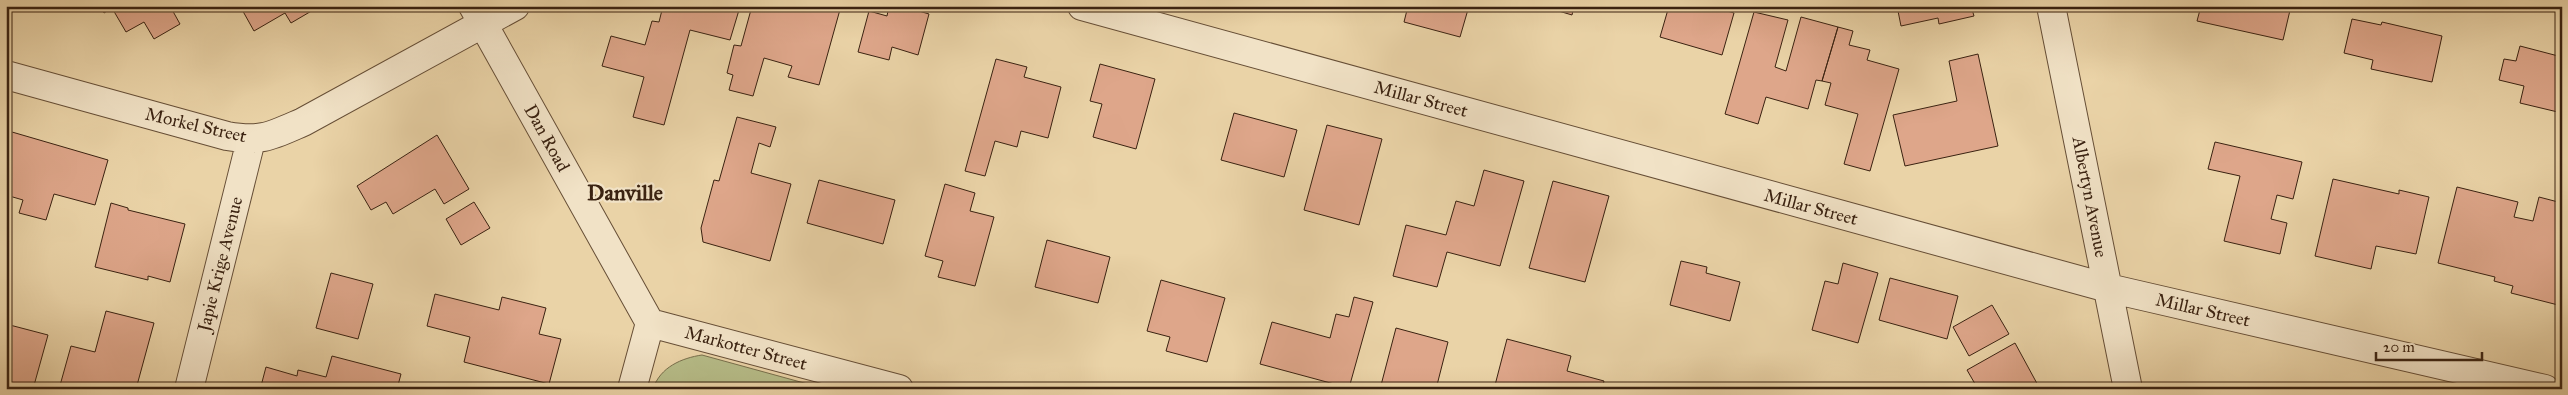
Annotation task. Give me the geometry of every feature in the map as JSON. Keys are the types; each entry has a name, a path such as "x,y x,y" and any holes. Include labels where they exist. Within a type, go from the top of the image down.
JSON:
{"street":[{"name":"Morkel Street","path":"6,75 226,136 251,140 271,136 303,122 478,16 515,6"},
{"name":"Millar Street","path":"1082,6 2108,288 2545,389"},
{"name":"Albertyn Avenue","path":"2051,6 2128,389"},
{"name":"Dan Road","path":"478,16 650,323"},
{"name":"Japie Krige Avenue","path":"189,389 251,140"},
{"path":"632,389 650,323"},
{"name":"Markotter Street","path":"650,323 899,389"}],"green space":[{"path":"702,355 826,389 653,389 656,381 666,369 687,358"}],"building":[{"path":"100,6 170,6 180,24 154,39 144,22 126,32 112,8 104,13"},
{"path":"240,6 320,6 291,23 285,13 254,31"},
{"path":"663,6 723,6 739,10 730,40 690,30 664,125 633,117 644,77 602,66 611,36 645,45 652,21 659,22"},
{"path":"752,6 841,6 819,85 788,77 792,66 764,58 753,96 729,90 733,75 727,73 734,45 741,46"},
{"path":"889,6 902,6 929,14 918,55 892,47 889,60 858,52 869,11 887,16"},
{"path":"1408,6 1469,6 1460,37 1404,22"},
{"path":"1542,6 1574,6 1572,15"},
{"path":"1669,6 1711,6 1734,13 1722,55 1660,37"},
{"path":"1897,6 1971,6 1974,16 1939,24 1938,18 1901,26"},
{"path":"2201,6 2291,6 2283,40 2197,21"},
{"path":"1754,12 1788,20 1775,67 1786,71 1801,17 1838,27 1822,81 1816,80 1808,109 1766,97 1758,124 1725,114"},
{"path":"2352,19 2381,25 2382,22 2442,36 2432,82 2371,69 2373,60 2344,53"},
{"path":"1838,27 1853,31 1849,45 1870,50 1867,60 1899,69 1870,171 1844,164 1858,114 1825,105 1831,83 1822,81"},
{"path":"2520,46 2562,57 2562,113 2520,103 2524,86 2499,80 2504,59 2516,61"},
{"path":"1978,54 1998,146 1905,166 1893,115 1957,101 1949,61"},
{"path":"996,59 1027,67 1024,77 1061,87 1048,138 1021,131 1017,147 995,141 985,176 965,171"},
{"path":"1100,64 1155,79 1136,149 1093,137 1102,104 1090,101"},
{"path":"1234,113 1297,130 1284,177 1221,160"},
{"path":"737,117 776,127 770,147 759,143 751,173 791,184 770,261 703,242 701,228 714,180 719,181"},
{"path":"1327,125 1382,139 1359,225 1304,210"},
{"path":"12,132 108,160 95,205 54,194 46,220 19,213 23,200 6,195 6,152"},
{"path":"437,135 469,189 444,204 435,189 393,214 386,202 371,210 357,186"},
{"path":"2215,142 2302,162 2293,199 2277,195 2271,219 2287,223 2280,254 2224,241 2240,176 2208,169"},
{"path":"1484,170 1524,181 1500,266 1447,252 1437,287 1393,276 1406,225 1446,235 1456,201 1474,206"},
{"path":"2333,179 2399,194 2399,190 2429,197 2416,254 2376,246 2371,269 2315,256"},
{"path":"819,180 895,200 883,244 807,223"},
{"path":"1553,181 1609,196 1585,282 1529,268"},
{"path":"945,184 975,193 970,211 994,217 975,286 938,277 943,261 925,256"},
{"path":"2457,187 2518,202 2514,217 2533,221 2539,197 2562,203 2558,229 2562,230 2562,306 2511,293 2513,286 2494,281 2495,277 2438,263"},
{"path":"474,202 490,228 461,245 446,219"},
{"path":"111,203 128,208 128,210 185,224 170,282 148,276 148,280 95,267"},
{"path":"1047,240 1110,257 1098,303 1035,287"},
{"path":"1681,261 1707,267 1706,273 1740,282 1730,321 1670,305"},
{"path":"1843,263 1878,273 1858,343 1812,330 1825,281 1838,284"},
{"path":"331,273 373,284 358,339 316,328"},
{"path":"1890,278 1958,296 1947,339 1879,320"},
{"path":"1161,280 1225,298 1207,362 1166,351 1170,337 1147,331"},
{"path":"435,294 499,310 502,297 546,308 539,334 561,339 549,384 464,362 470,337 427,326"},
{"path":"1354,297 1373,302 1349,388 1260,364 1272,322 1330,338 1336,314 1349,317"},
{"path":"1992,305 2009,334 1969,356 1953,327"},
{"path":"106,311 154,323 136,389 59,389 71,346 95,352"},
{"path":"6,324 48,335 33,389 6,389"},
{"path":"1396,328 1448,342 1436,389 1380,389"},
{"path":"1507,339 1571,356 1567,371 1604,381 1602,389 1494,389"},
{"path":"2015,343 2040,389 1978,389 1967,370"},
{"path":"332,356 401,374 397,389 263,389 261,386 266,367 297,376 298,370 326,377"}],"district":[{"name":"Danville","path":"625,192"}]}
